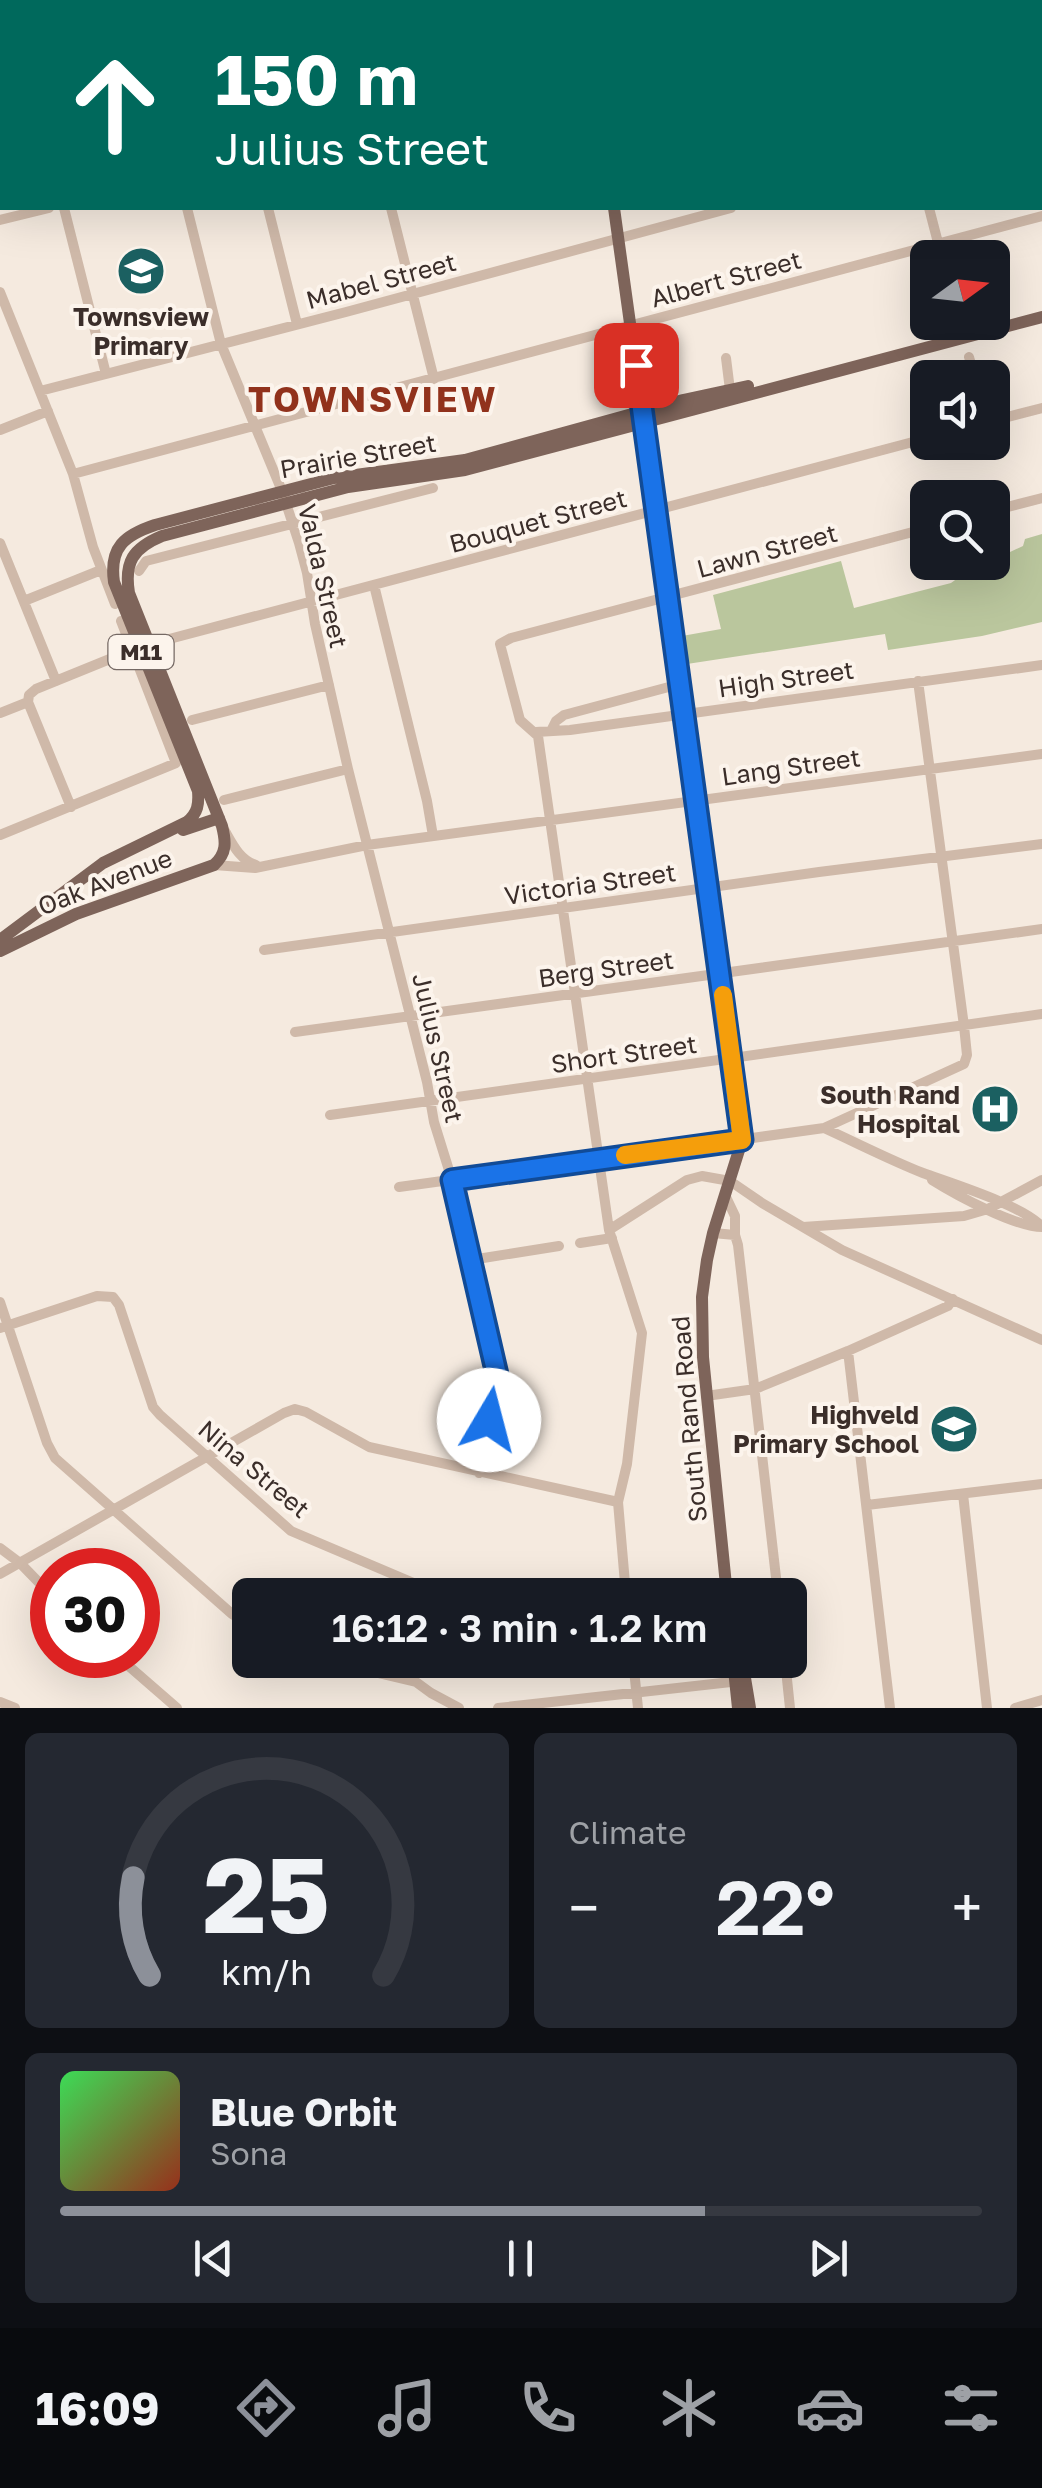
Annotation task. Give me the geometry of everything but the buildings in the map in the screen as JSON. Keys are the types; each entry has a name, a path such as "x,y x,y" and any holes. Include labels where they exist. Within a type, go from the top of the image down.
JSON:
{"main road":[{"path":"614,210 742,1140"},
{"name":"Prairie Street","path":"160,834 192,817 198,806 198,791 114,582 114,558 123,542 138,531 284,497 464,470 730,390 1042,313"},
{"name":"Prairie Street","path":"643,416 1042,313"},
{"name":"Prairie Street","path":"224,854 220,822 128,593 127,572 144,544 284,497"},
{"path":"160,834 220,822"},
{"name":"Oak Avenue","path":"0,940 86,874 160,834"},
{"name":"Oak Avenue","path":"0,952 76,914 214,865 224,854"},
{"name":"South Rand Road","path":"726,1578 702,1357 702,1297 714,1232 742,1140"},
{"path":"740,1678 750,1708"},
{"path":"738,1708 741,1678"}],"street":[{"path":"0,220 41,210"},
{"path":"65,210 106,374"},
{"name":"Valda Street","path":"188,210 221,344 293,523 367,846"},
{"path":"268,210 297,324"},
{"path":"393,210 434,378"},
{"name":"Mabel Street","path":"40,391 723,210"},
{"path":"930,210 937,240"},
{"name":"Albert Street","path":"953,240 1042,216"},
{"name":"Albert Street","path":"73,474 910,251"},
{"path":"0,292 73,474 115,604"},
{"path":"726,358 730,390"},
{"path":"1010,416 1042,408"},
{"path":"0,430 48,411"},
{"name":"Bouquet Street","path":"158,642 910,443"},
{"path":"139,570 146,562 433,488"},
{"path":"1010,506 1042,498"},
{"name":"Lawn Street","path":"536,734 518,717 501,642 910,533"},
{"path":"0,543 56,681"},
{"path":"24,601 101,570"},
{"path":"374,585 433,836"},
{"path":"0,835 176,762 121,621"},
{"path":"71,806 28,702 32,691 132,650"},
{"name":"High Street","path":"536,734 1042,664"},
{"path":"399,1187 824,1128 960,1068 967,1061 967,1048 918,681"},
{"path":"192,720 328,684"},
{"path":"552,729 564,715 680,684"},
{"path":"0,712 28,702"},
{"path":"536,734 610,1234 642,1333 628,1464 618,1502 625,1578"},
{"name":"Lang Street","path":"214,865 261,867 433,836 1042,754"},
{"path":"224,800 348,770"},
{"path":"220,822 246,861 261,867"},
{"name":"Victoria Street","path":"264,950 1042,844"},
{"name":"Julius Street","path":"367,846 498,1379 479,1473"},
{"name":"Berg Street","path":"295,1032 1042,929"},
{"name":"Short Street","path":"330,1116 1042,1014"},
{"path":"824,1128 928,1175 957,1194 990,1204"},
{"path":"928,1175 1039,1222 1042,1227"},
{"path":"580,1243 610,1234 687,1180 702,1176 831,1244 1042,1340"},
{"path":"803,1227 955,1215 1042,1180"},
{"path":"727,1188 735,1216 776,1578"},
{"path":"1019,1216 1020,1191"},
{"path":"955,1215 957,1194"},
{"path":"831,1244 840,1226"},
{"path":"714,1232 735,1235"},
{"path":"471,1260 559,1246"},
{"name":"Nina Street","path":"4,1326 97,1296 115,1298 155,1410 291,1530 403,1578"},
{"path":"706,1396 755,1389 948,1306 953,1299"},
{"path":"0,1302 4,1326 56,1460 232,1614"},
{"path":"848,1351 890,1708"},
{"path":"0,1574 284,1413 300,1409 369,1447 618,1502"},
{"path":"867,1505 1042,1484"},
{"path":"963,1494 987,1708"},
{"path":"0,1548 30,1573"},
{"path":"143,1678 178,1708"},
{"path":"399,1678 416,1682 459,1708"},
{"path":"635,1678 638,1708"},
{"path":"786,1678 790,1708"},
{"path":"498,1708 741,1681"},
{"path":"1015,1708 1042,1700"},
{"path":"0,1702 15,1708"}],"green space":[{"path":"1042,534 1042,622 982,636 888,650 885,634 687,664 682,636 721,629 713,595 841,561 854,608 955,580 1010,580 1010,552 1023,546 1025,539"}],"slow traffic":[{"path":"625,1155 742,1140 723,995"}],"place":[{"name":"Townsview Primary","path":"141,271"},
{"name":"South Rand Hospital","path":"995,1109"},
{"name":"Highveld Primary School","path":"954,1429"}],"district":[{"name":"TOWNSVIEW","path":"373,400"}],"route":[{"path":"489,1420 498,1379 452,1180 742,1140 636,365"}]}
